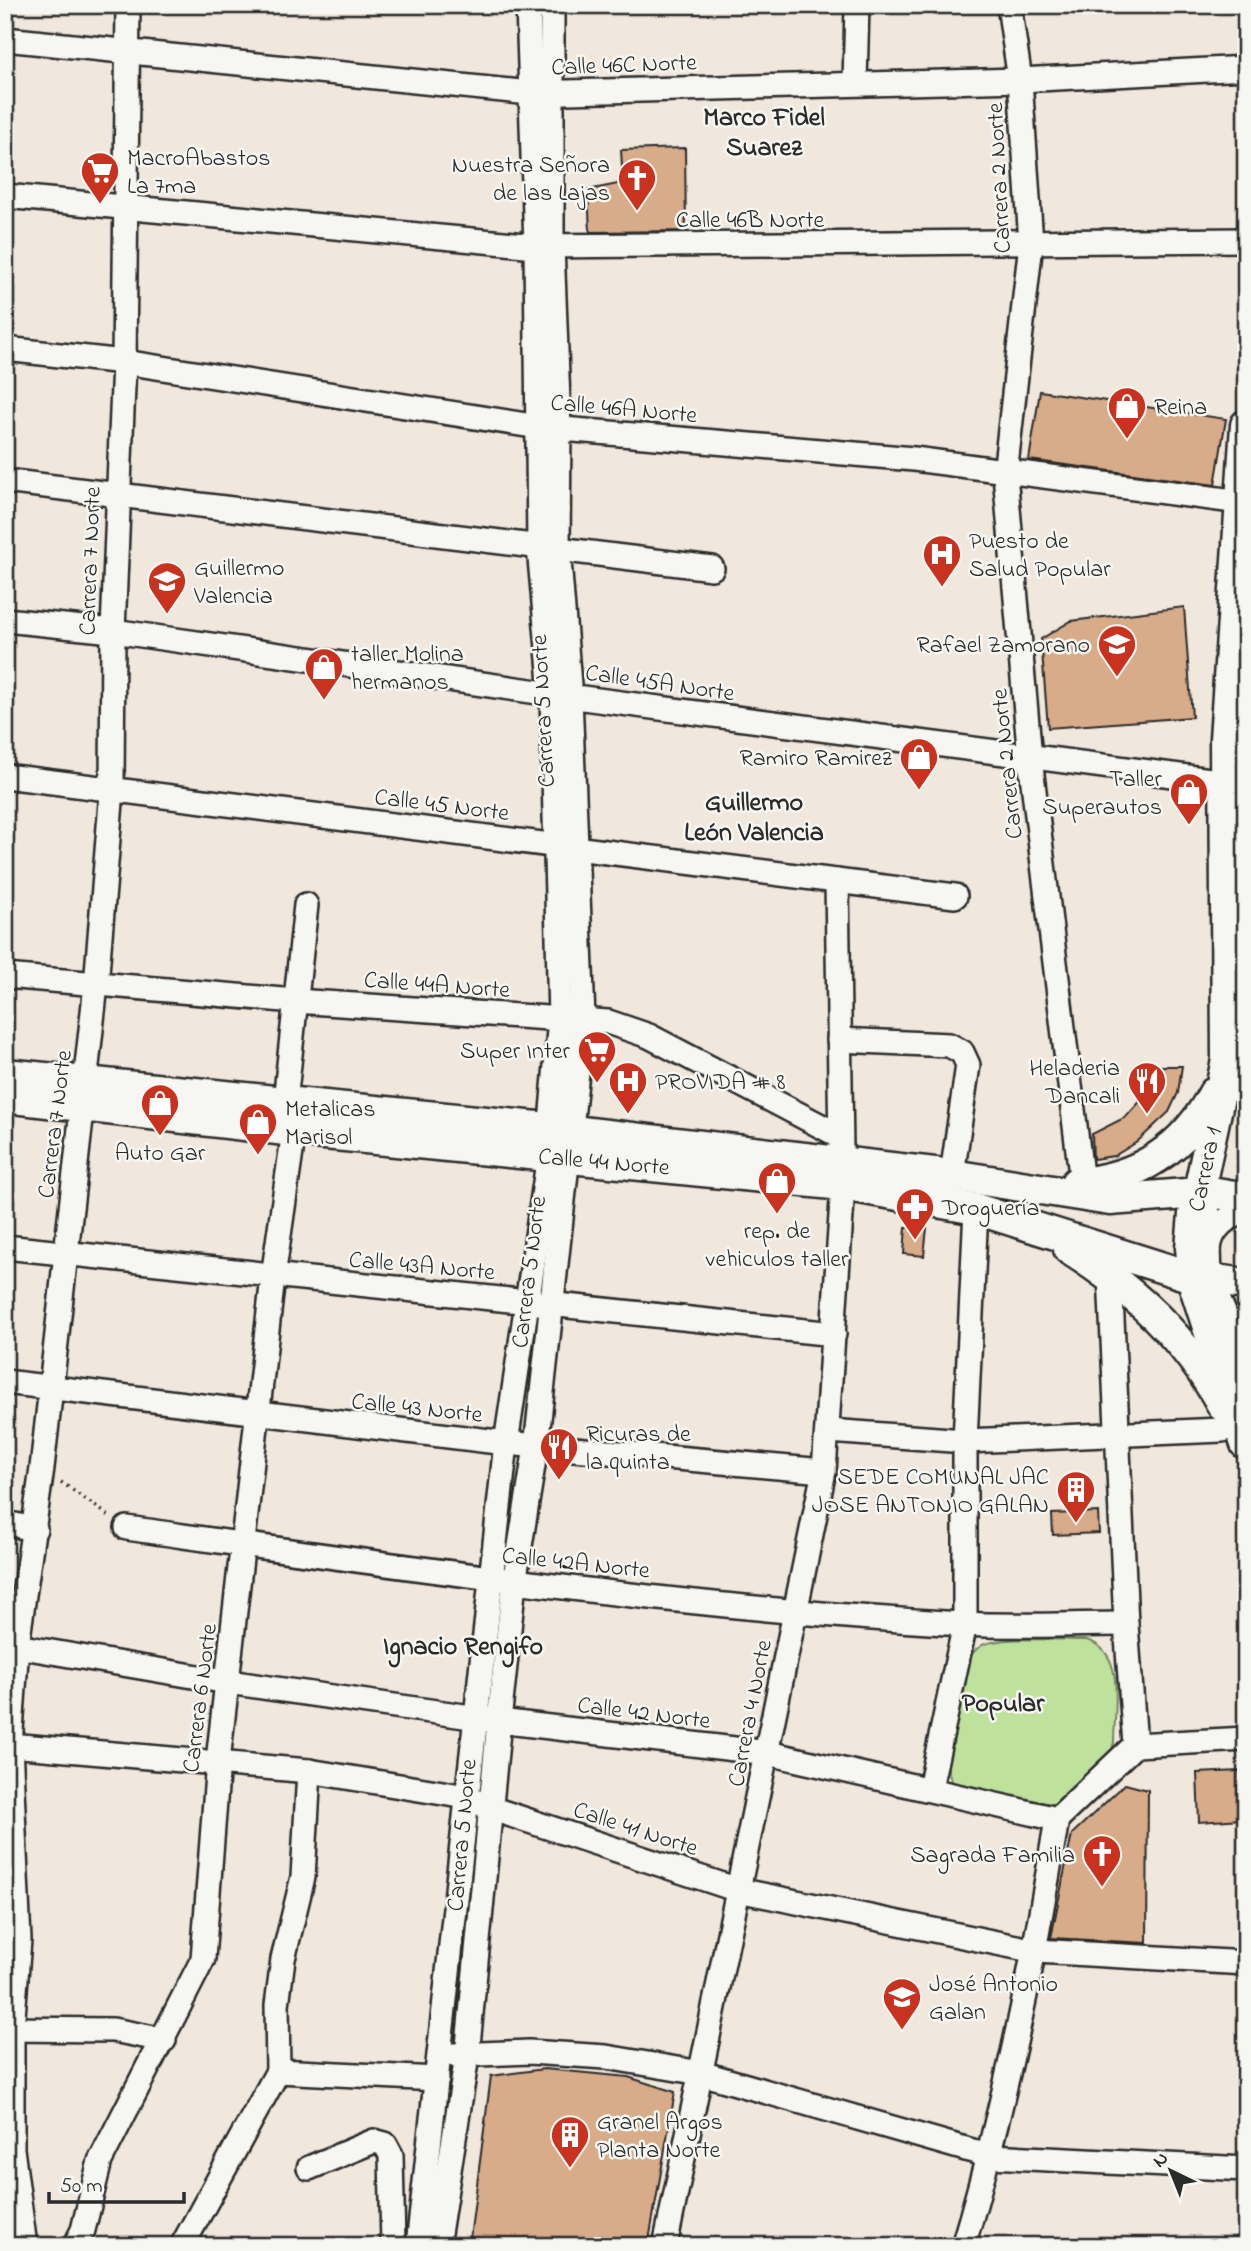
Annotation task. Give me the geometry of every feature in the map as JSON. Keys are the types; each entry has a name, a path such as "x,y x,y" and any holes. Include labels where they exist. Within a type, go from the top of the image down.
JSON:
{"main road":[{"name":"Carrera 1","path":"1240,1435 1192,1227 1205,1192 1227,1060 1225,739 1246,425"},
{"path":"1026,1187 1110,1181 1126,1175 1167,1151 1193,1126 1213,1095 1227,1060"},
{"name":"Calle 44 Norte","path":"5,1074 84,1093 294,1131 560,1143 841,1161 1110,1200 1205,1192 1246,1198"},
{"name":"Calle 44 Norte","path":"5,1097 84,1093 285,1102 560,1143"},
{"name":"Calle 44 Norte","path":"841,1161 1009,1220 1203,1275 1246,1284"},
{"path":"1009,1220 1061,1244 1110,1275 1158,1317 1187,1350 1213,1387 1240,1435 1246,1454"}],"street":[{"name":"Carrera 7 Norte","path":"25,2246 12,2149 9,2029 19,1940 9,1849 11,1645 35,1529 96,985 112,790 113,631 124,362 128,5"},
{"name":"Carrera 5 Norte","path":"418,2246 475,1717 536,1447 572,1018 561,695 548,548 549,428 544,246 530,93 528,5"},
{"name":"Carrera 5 Norte","path":"544,246 553,93 552,5"},
{"path":"855,83 857,5"},
{"name":"Carrera 2 Norte","path":"1009,5 1020,80 1031,243 1005,474 1030,758 1082,1183"},
{"name":"Calle 46C Norte","path":"5,39 530,93 1020,80 1246,68"},
{"name":"Calle 46B Norte","path":"5,196 544,246 1246,240"},
{"name":"Calle 46A Norte","path":"5,349 124,362 549,428 914,459 1005,474 1241,502"},
{"path":"5,481 712,568"},
{"path":"1205,1192 1243,1052 1241,746 1246,618"},
{"name":"Calle 45A Norte","path":"5,620 113,631 561,695 1226,782"},
{"name":"Calle 45 Norte","path":"5,776 955,896"},
{"name":"Carrera 4 Norte","path":"665,2246 824,1471 829,1431 841,1161 837,881"},
{"path":"285,1102 306,905"},
{"name":"Calle 44A Norte","path":"5,976 295,1001 608,1022 649,1036 841,1161"},
{"path":"839,1040 949,1045 962,1052 968,1065 952,1175"},
{"name":"Carrera 6 Norte","path":"75,2246 83,2230 100,2161 203,1959 218,1761 257,1415 294,1131"},
{"name":"Carrera 5 Norte","path":"437,2246 467,2056 499,1721 506,1443 526,1301 560,1143"},
{"path":"930,1788 965,1624 965,1441 976,1209"},
{"path":"1246,1213 1226,1220 1216,1229 1209,1242 1203,1275 1246,1363"},
{"name":"Calle 43A Norte","path":"5,1247 834,1334"},
{"path":"1110,1275 1126,1623 1135,1745"},
{"name":"Calle 43 Norte","path":"5,1382 257,1415 536,1447 824,1471"},
{"path":"829,1431 965,1441 1222,1430 1240,1435"},
{"path":"5,1523 35,1529"},
{"name":"Calle 42A Norte","path":"127,1528 504,1582 796,1611 965,1624 1126,1623"},
{"name":"Calle 42 Norte","path":"11,1645 228,1682 499,1721 768,1753 1057,1819"},
{"path":"963,2246 990,2156 1036,1951 1057,1819 1135,1745 1246,1739"},
{"name":"Calle 41 Norte","path":"10,1745 309,1770 467,1797 490,1808 738,1890 1036,1951 1246,1963"},
{"path":"182,2246 278,2071 277,2005 283,1959 303,1877 309,1770"},
{"path":"9,2029 113,2030 163,2040"},
{"path":"439,2054 467,2056 529,2052 606,2057 701,2073 990,2156 1246,2169"},
{"path":"278,2071 437,2079"},
{"path":"309,2168 374,2141 385,2144 391,2155 393,2246"}],"path":[{"path":"42,1468 127,1528"}],"green space":[{"path":"1086,1640 1099,1646 1108,1656 1113,1668 1116,1698 1111,1753 1057,1809 952,1784 947,1765 965,1668 973,1653 981,1646 1000,1641"}],"building":[{"name":"Nuestra Señora de las Lajas","path":"685,148 686,231 590,232 588,190 623,183 621,150"},
{"name":"Reina","path":"1040,391 1226,419 1215,485 1029,460"},
{"name":"Rafael Zamorano","path":"1184,607 1192,717 1048,728 1041,639 1071,621"},
{"name":"Heladeria Dancali","path":"1146,1066 1182,1066 1178,1093 1169,1112 1137,1142 1114,1156 1093,1159 1092,1134 1126,1117 1147,1094"},
{"name":"Droguería","path":"906,1227 927,1228 924,1256 904,1254"},
{"name":"SEDE COMUNAL JAC JOSE ANTONIO GALAN","path":"1098,1512 1099,1533 1053,1535 1052,1514"},
{"path":"1240,1771 1242,1819 1199,1822 1197,1773"},
{"name":"Sagrada Familia","path":"1125,1784 1148,1790 1147,1943 1051,1938 1072,1834"},
{"name":"Granel Argos Planta Norte","path":"544,2069 628,2077 675,2092 648,2246 469,2246 491,2076"}],"place":[{"name":"MacroAbastos La 7ma","path":"100,205"},
{"name":"Nuestra Señora de las Lajas","path":"637,212"},
{"name":"Reina","path":"1127,440"},
{"name":"Puesto de Salud Popular","path":"942,588"},
{"name":"Guillermo Valencia","path":"167,615"},
{"name":"Rafael Zamorano","path":"1117,678"},
{"name":"taller Molina hermanos","path":"324,701"},
{"name":"Ramiro Ramirez","path":"919,791"},
{"name":"Taller Superautos","path":"1189,826"},
{"name":"Super Inter","path":"597,1084"},
{"name":"PROVIDA # 8","path":"628,1115"},
{"name":"Heladeria Dancali","path":"1147,1115"},
{"name":"Auto Gar","path":"160,1137"},
{"name":"Metalicas Marisol","path":"258,1156"},
{"name":"rep. de vehiculos taller","path":"777,1215"},
{"name":"Droguería","path":"915,1241"},
{"name":"Ricuras de la quinta","path":"559,1481"},
{"name":"SEDE COMUNAL JAC JOSE ANTONIO GALAN","path":"1076,1524"},
{"name":"Sagrada Familia","path":"1102,1888"},
{"name":"José Antonio Galan","path":"902,2031"},
{"name":"Granel Argos Planta Norte","path":"570,2169"}],"district":[{"name":"Marco Fidel Suarez","path":"764,131"},
{"name":"Guillermo León Valencia","path":"754,816"},
{"name":"Ignacio Rengifo","path":"463,1645"},
{"name":"Popular","path":"1003,1702"}]}
